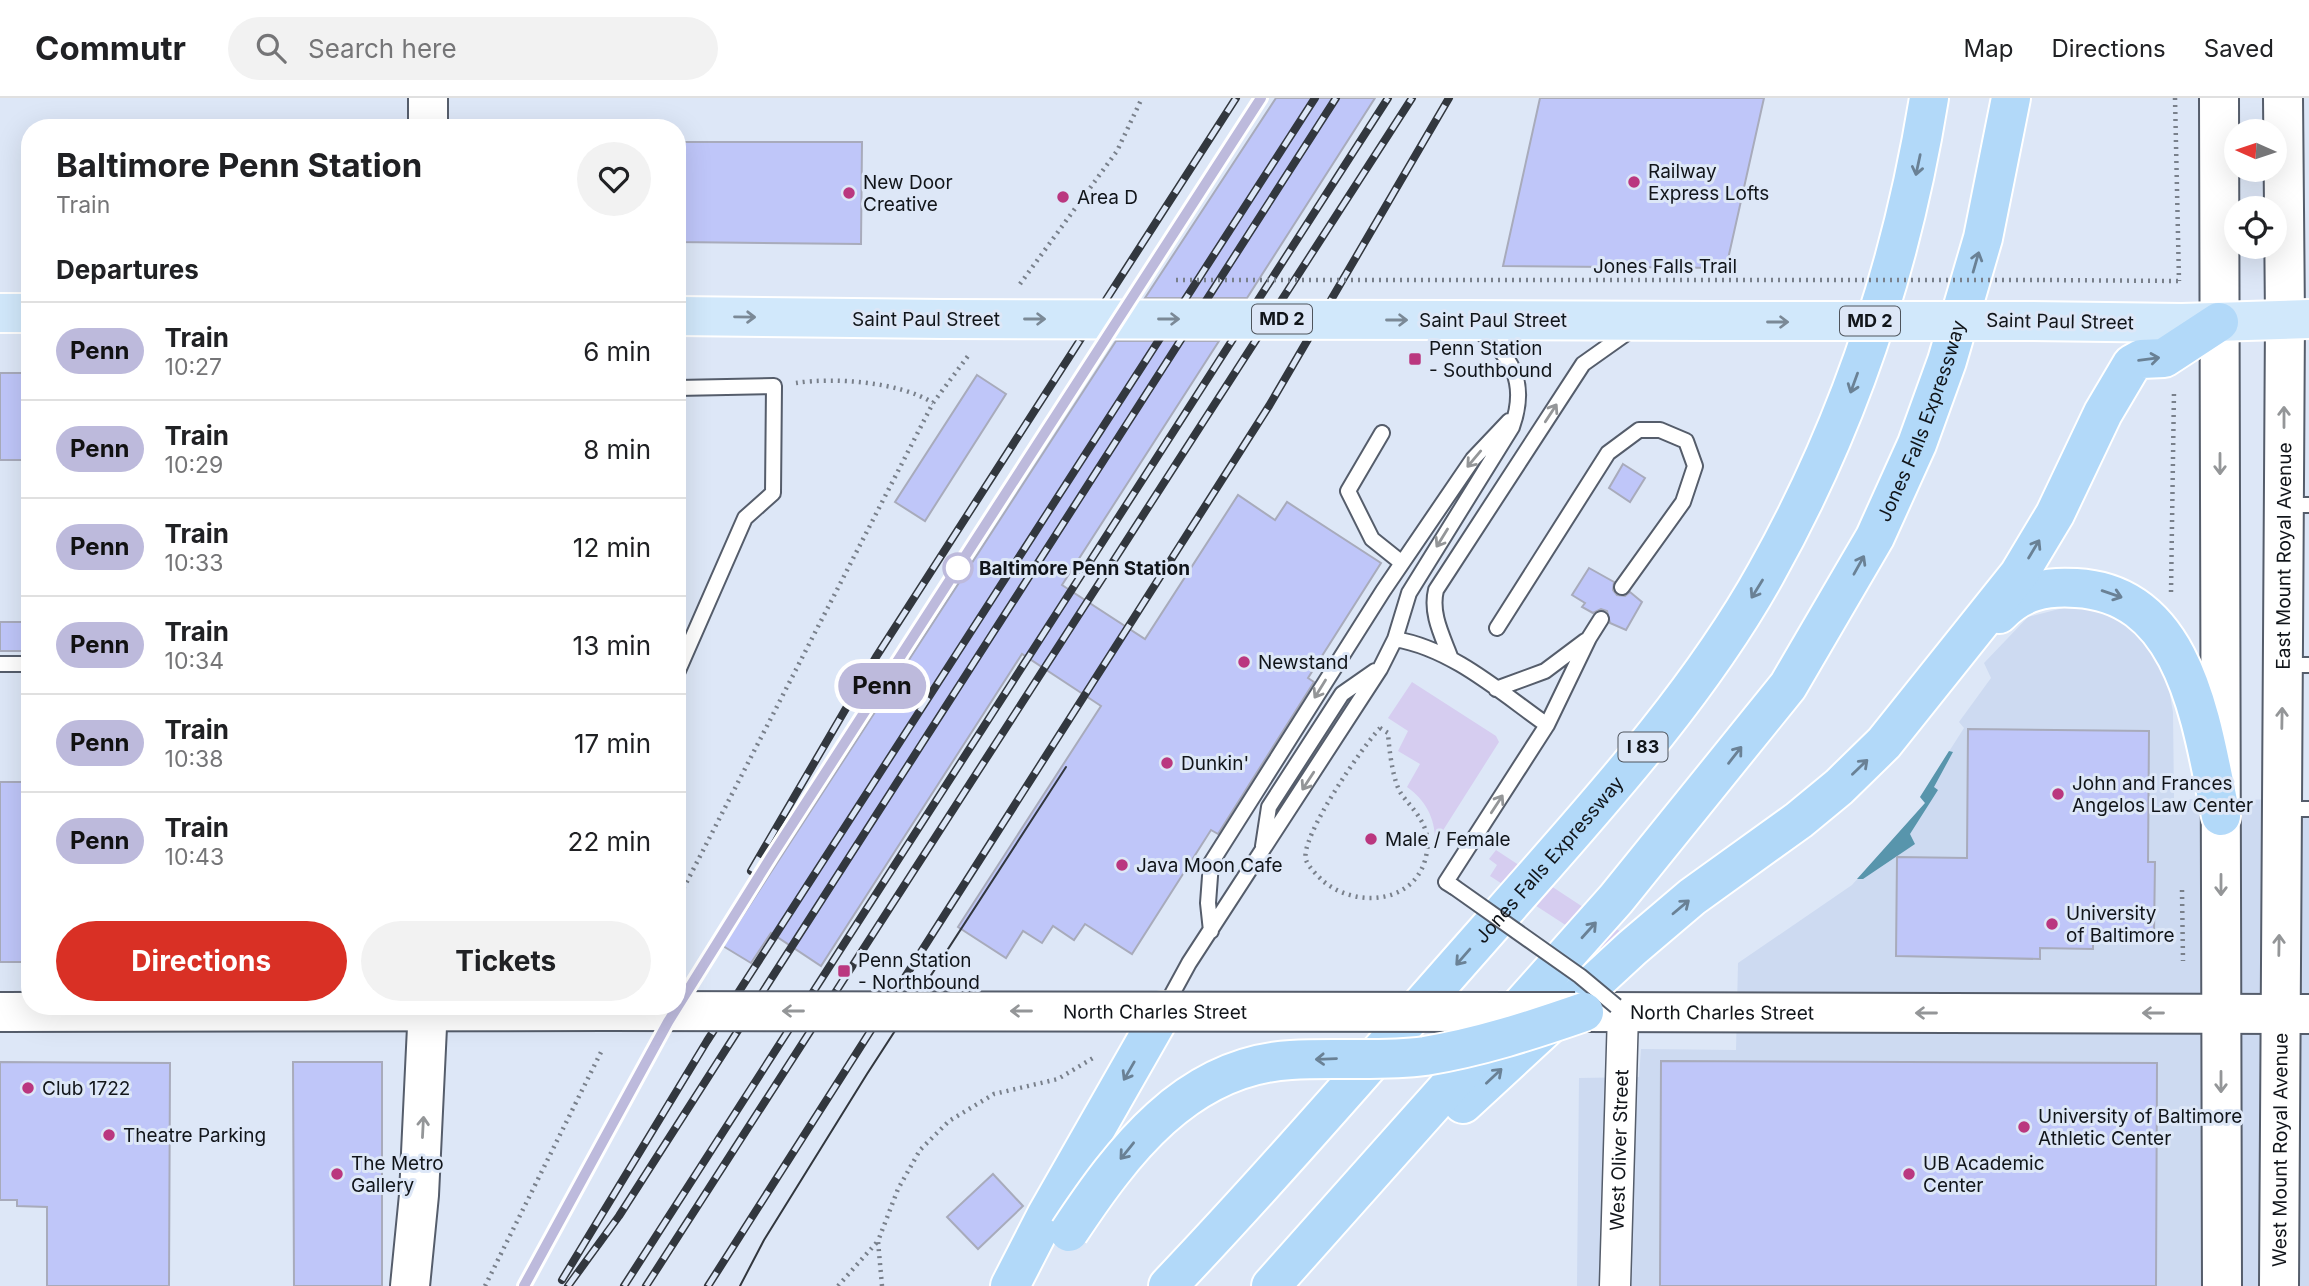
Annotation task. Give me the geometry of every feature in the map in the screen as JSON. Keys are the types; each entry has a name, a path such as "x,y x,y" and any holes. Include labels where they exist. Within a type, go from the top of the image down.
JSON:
{"highway":[{"name":"Jones Falls Expressway","path":"1168,1286 1241,1209 1545,864 1663,723 1722,644 1765,575 1841,420 1903,235 1929,98"},
{"name":"Jones Falls Expressway","path":"1271,1286 1616,899 1788,686 1836,608 1875,537 1917,444 1947,361 1983,237 2002,158 2011,98"},
{"path":"1300,1255 1632,948 1692,897 1839,787 1884,743 1951,663 2019,574 2055,514 2103,413 2132,363 2141,359 2164,358 2219,322"},
{"path":"1951,663 2007,606 2032,590 2057,587 2092,589 2114,593 2132,603 2155,624 2180,661 2204,739 2221,816"},
{"path":"1010,1286 1057,1224 1132,1144 1195,1091 1239,1070 1288,1060 1423,1056 1506,1039 1608,1011"},
{"path":"1030,1286 1057,1224 1163,1012"}],"main road":[{"path":"428,98 428,119"},
{"path":"2219,98 2222,1286"},
{"name":"East Mount Royal Avenue","path":"2283,98 2297,319 2294,1014"},
{"path":"0,313 21,313"},
{"name":"Saint Paul Street","path":"686,316 1644,321 2219,322 2297,319"},
{"name":"North Charles Street","path":"0,1012 21,1012"},
{"name":"North Charles Street","path":"493,1015 605,1027 1163,1012 2294,1014"},
{"name":"West Mount Royal Avenue","path":"2279,1286 2294,1014"},
{"path":"410,1286 419,1195 428,1015"}],"street":[{"name":"West Oliver Street","path":"1608,1011 1615,1286"}],"lane":[{"path":"1163,1012 1189,963 1380,669 1395,639 1409,593 1504,444 1519,408 1515,369 1500,351 1463,320"},
{"path":"1451,659 1436,618 1433,603 1436,590 1583,364 1644,321"},
{"path":"686,388 774,386 773,493 745,518 686,638"},
{"path":"1211,931 1208,904 1211,863 1402,563 1472,459 1501,432 1519,408"},
{"path":"1497,628 1608,453 1639,430 1660,430 1686,442 1695,466 1683,502 1622,587"},
{"path":"1382,433 1348,491 1373,539 1402,563"},
{"path":"1601,619 1588,638 1547,725 1446,882 1580,976 1608,1011"},
{"path":"1496,689 1545,671 1588,638"},
{"path":"1395,639 1418,643 1451,659 1547,725"},
{"path":"0,664 21,664"}],"path":[{"path":"1013,294 1118,151 1142,98"},
{"name":"Jones Falls Trail","path":"1173,280 2179,281 2175,98"},
{"path":"1010,280 1037,280"},
{"path":"686,883 933,403 973,348"},
{"path":"819,379 907,390 933,403"},
{"path":"2171,596 2174,386"},
{"path":"1380,728 1388,733 1390,757 1400,794 1413,805 1427,834 1427,852 1420,870 1410,882 1385,898 1353,898 1335,891 1306,860 1308,836 1313,827 1380,728"},
{"path":"1410,882 1417,888"},
{"path":"2182,887 2182,955"},
{"path":"485,1286 605,1027"},
{"path":"838,1286 878,1241 898,1189 920,1150 949,1121 994,1094 1058,1079 1102,1053"},
{"path":"878,1241 882,1286"}],"shaded area":[{"name":"University of Baltimore","path":"2071,606 2103,609 2131,625 2157,655 2168,684 2173,712 2174,799 2309,800 2309,1286 1577,1286 1579,1078 1639,1077 1641,1049 1736,1050 1738,963 1852,885 1925,803 1920,797 1964,728 1959,722 1991,678 1984,663 2028,617"},
{"path":"1412,682 1496,736 1499,742 1435,843 1434,826 1428,811 1420,798 1407,787 1420,764 1398,751 1408,731 1388,718"},
{"path":"1496,850 1653,953 1610,954 1490,876 1497,865 1489,859"}],"water":[{"path":"1949,751 1953,752 1934,787 1938,790 1910,834 1915,844 1863,879 1857,879 1925,803 1920,797"}],"building":[{"path":"1276,98 1375,98 1247,298 1145,298"},
{"name":"Railway Express Lofts","path":"1540,98 1764,98 1726,268 1503,266"},
{"path":"686,142 862,142 861,244 686,242"},
{"name":"Baltimore Penn Station","path":"1116,341 1219,341 1062,585 1145,639 1238,495 1275,520 1287,502 1381,563 1308,678 1314,682 1218,834 1211,830 1132,954 1085,924 1074,940 1053,926 1042,943 1023,931 1006,958 958,927 1101,706 1022,654 821,966 771,933 751,963 723,946"},
{"path":"0,373 21,373 21,460 0,460"},
{"path":"977,375 1006,394 925,521 895,502"},
{"path":"1623,464 1645,478 1630,502 1609,488"},
{"path":"1589,568 1614,582 1613,590 1617,595 1625,596 1630,592 1642,602 1626,630 1610,623 1607,611 1601,609 1593,613 1582,607 1585,603 1572,595"},
{"path":"0,622 21,622 21,651 0,651"},
{"name":"John and Frances Angelos Law Center","path":"1968,729 2149,731 2148,862 2155,862 2154,934 2093,933 2093,949 2040,948 2040,959 1896,956 1897,857 1967,858"},
{"path":"0,782 21,782 21,962 0,962"},
{"name":"UB Academic Center","path":"1661,1061 2157,1063 2156,1286 1660,1286"},
{"name":"Theatre Parking","path":"0,1062 170,1063 169,1286 47,1286 47,1207 17,1206 17,1200 0,1200"},
{"name":"The Metro Gallery","path":"293,1062 382,1062 382,1286 294,1286"},
{"path":"993,1174 1023,1206 978,1249 947,1217"}],"tram line":[{"path":"740,1286 764,1240 867,1074 1066,767"}],"railway":[{"path":"751,871 876,657 1236,98"},
{"path":"686,993 1261,98"},
{"path":"562,1280 707,1041 1315,98"},
{"path":"568,1286 619,1216 1336,98"},
{"path":"624,1286 1388,98"},
{"path":"646,1286 1412,98"},
{"path":"708,1286 1269,406 1449,98"},
{"path":"668,1022 672,1015"},
{"path":"524,1286 672,1015"}],"train":[{"name":"Penn","path":"686,993 1261,98"},
{"name":"Penn","path":"524,1286 672,1015"}],"place":[{"name":"Railway Express Lofts","path":"1634,182"},
{"name":"New Door Creative","path":"849,193"},
{"name":"Area D","path":"1063,197"},
{"name":"Penn Station - Southbound","path":"1415,359"},
{"name":"Baltimore Penn Station","path":"958,568"},
{"name":"Newstand","path":"1244,662"},
{"name":"Dunkin'","path":"1167,763"},
{"name":"John and Frances Angelos Law Center","path":"2058,794"},
{"name":"Male / Female","path":"1371,839"},
{"name":"Java Moon Cafe","path":"1122,865"},
{"name":"University of Baltimore","path":"2052,924"},
{"name":"Penn Station - Northbound","path":"844,971"},
{"name":"Club 1722","path":"28,1088"},
{"name":"University of Baltimore Athletic Center","path":"2024,1127"},
{"name":"Theatre Parking","path":"109,1135"},
{"name":"The Metro Gallery","path":"337,1174"},
{"name":"UB Academic Center","path":"1909,1174"}]}
